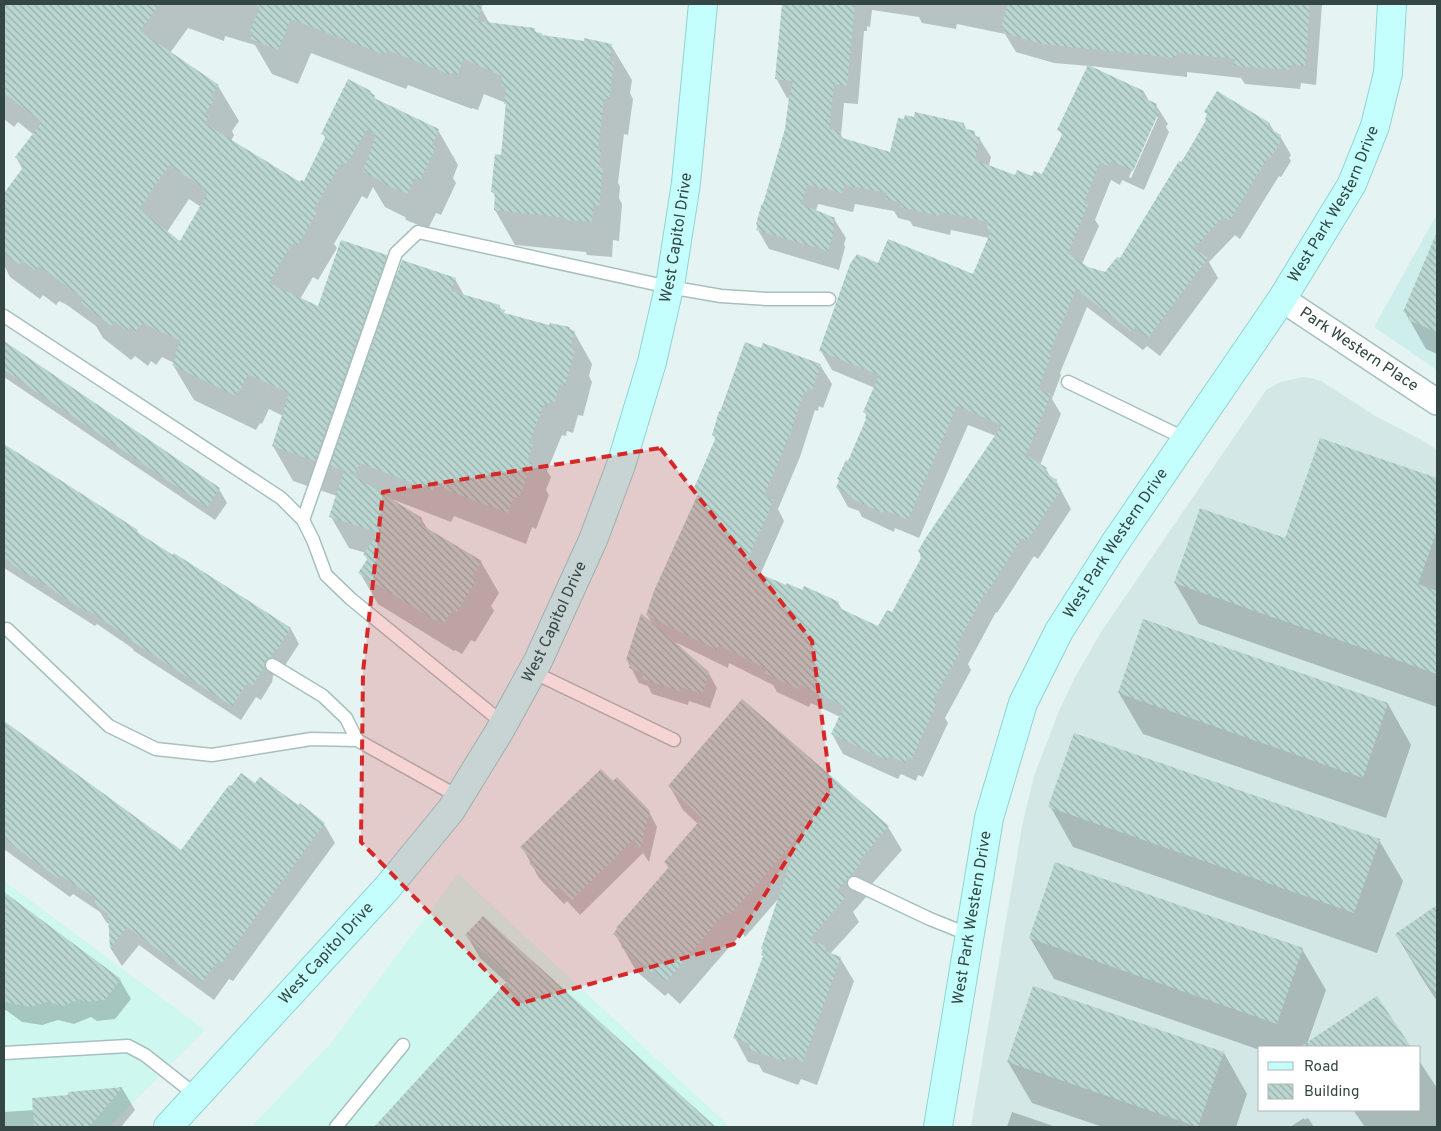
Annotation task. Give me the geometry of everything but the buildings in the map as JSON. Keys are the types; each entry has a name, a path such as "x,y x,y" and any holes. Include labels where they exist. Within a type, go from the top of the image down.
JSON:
{"street":[{"name":"West Capitol Drive","path":"168,1127 387,888 451,810 504,724 532,672 593,540 621,465 652,362 669,287 686,183 703,4"},
{"name":"West Park Western Drive","path":"938,1127 989,818 1023,703 1059,631 1115,543 1282,299 1352,184 1375,126 1388,73 1392,4"},
{"name":"Park Western Place","path":"1282,299 1437,402"}],"lane":[{"path":"303,520 396,253 418,232 669,287 720,296 767,299 829,299"},
{"path":"4,316 281,498 303,520 313,540 326,575 351,599 504,724"},
{"path":"1068,382 1186,439"},
{"path":"7,629 109,726 156,750 212,755 311,739 357,740 459,797"},
{"path":"272,665 323,696 346,718 357,740"},
{"path":"532,672 674,740"},
{"path":"854,884 970,935"},
{"path":"336,1127 403,1045"},
{"path":"4,1053 128,1046 145,1055 196,1096"}],"highlighted area":[{"path":"660,448 812,641 831,789 734,944 518,1004 361,842 363,672 383,492"}],"shaded area":[{"path":"1437,214 1437,370 1374,327"},
{"path":"1303,377 1321,381 1377,417 1422,440 1437,450 1437,1127 971,1127 1022,826 1034,776 1058,713 1074,679 1101,632 1266,390 1280,382"},
{"path":"458,874 730,1127 251,1127 331,1043"},
{"path":"4,881 205,1030 109,1127 4,1127"}]}
